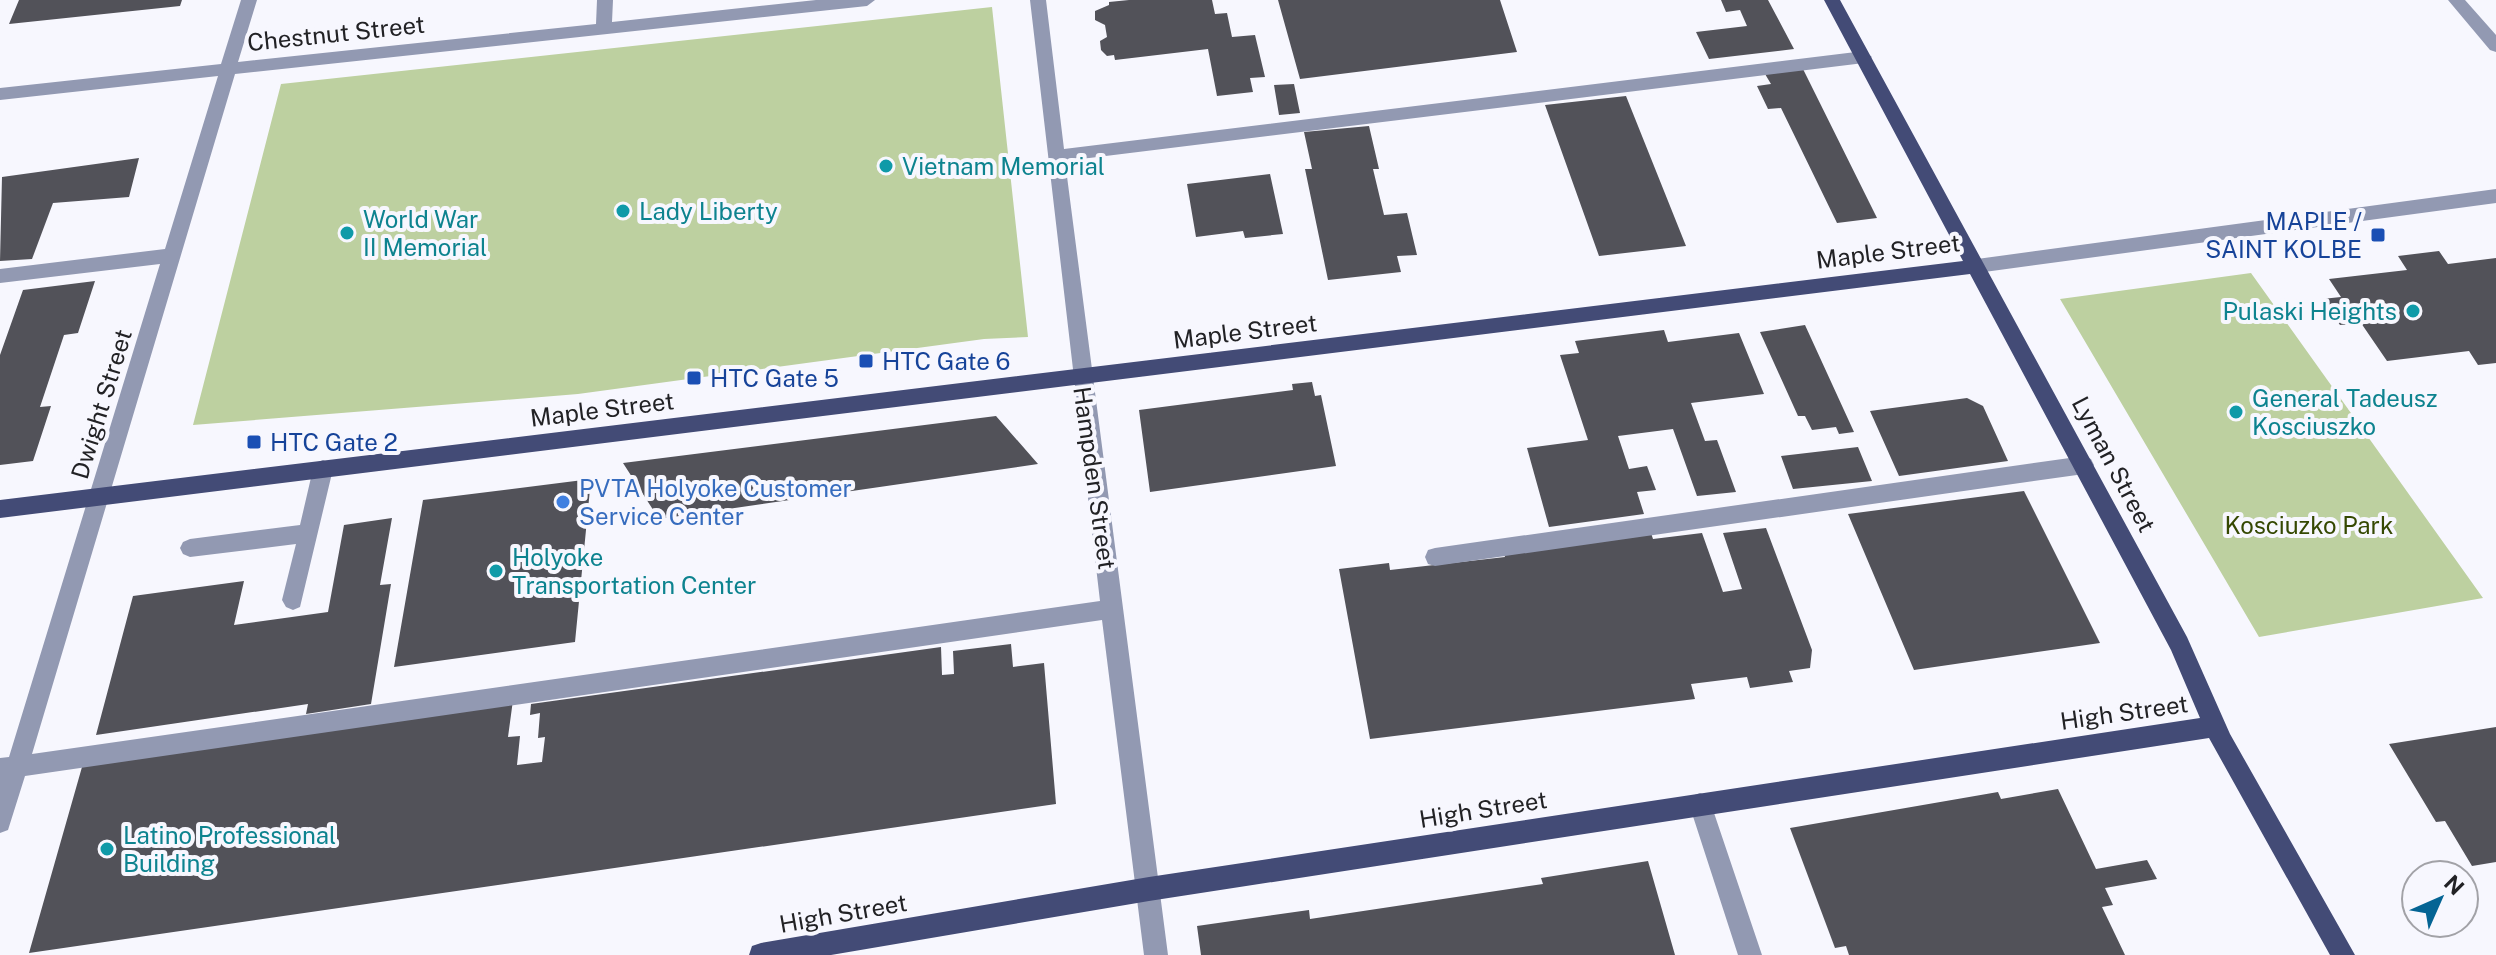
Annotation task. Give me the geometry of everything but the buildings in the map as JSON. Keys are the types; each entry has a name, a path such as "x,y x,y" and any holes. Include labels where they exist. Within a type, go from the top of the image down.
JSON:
{"main road":[{"name":"Lyman Street","path":"1832,0 2179,644 2216,726 2343,955"},
{"name":"Maple Street","path":"0,509 1977,266"},
{"name":"High Street","path":"761,955 1149,889 2216,726"}],"street":[{"name":"Dwight Street","path":"0,822 8,768 100,495 249,0"},
{"path":"604,28 605,0"},
{"name":"Chestnut Street","path":"0,94 867,0"},
{"name":"Hampden Street","path":"1038,0 1081,377 1156,955"},
{"path":"2456,0 2496,46"},
{"path":"1056,156 1864,57"},
{"name":"Maple Street","path":"1977,266 2496,196"},
{"path":"0,276 173,255"},
{"path":"1435,557 2084,465"},
{"path":"293,600 323,469"},
{"path":"190,548 307,533"},
{"path":"8,768 1112,609"},
{"path":"1700,804 1750,955"}],"green space":[{"path":"992,7 1028,337 984,339 578,394 193,425 281,84"},
{"name":"Kosciuzko Park","path":"2251,273 2483,598 2259,637 2060,299"}],"place":[{"name":"Vietnam Memorial","path":"886,166"},
{"name":"Lady Liberty","path":"623,211"},
{"name":"World War II Memorial","path":"347,233"},
{"name":"MAPLE / SAINT KOLBE","path":"2378,235"},
{"name":"Pulaski Heights","path":"2413,311"},
{"name":"HTC Gate 6","path":"866,361"},
{"name":"HTC Gate 5","path":"694,378"},
{"name":"General Tadeusz Kosciuszko","path":"2236,412"},
{"name":"HTC Gate 2","path":"254,442"},
{"name":"PVTA Holyoke Customer Service Center","path":"563,502"},
{"name":"Holyoke Transportation Center","path":"496,571"},
{"name":"Latino Professional Building","path":"107,849"}]}
